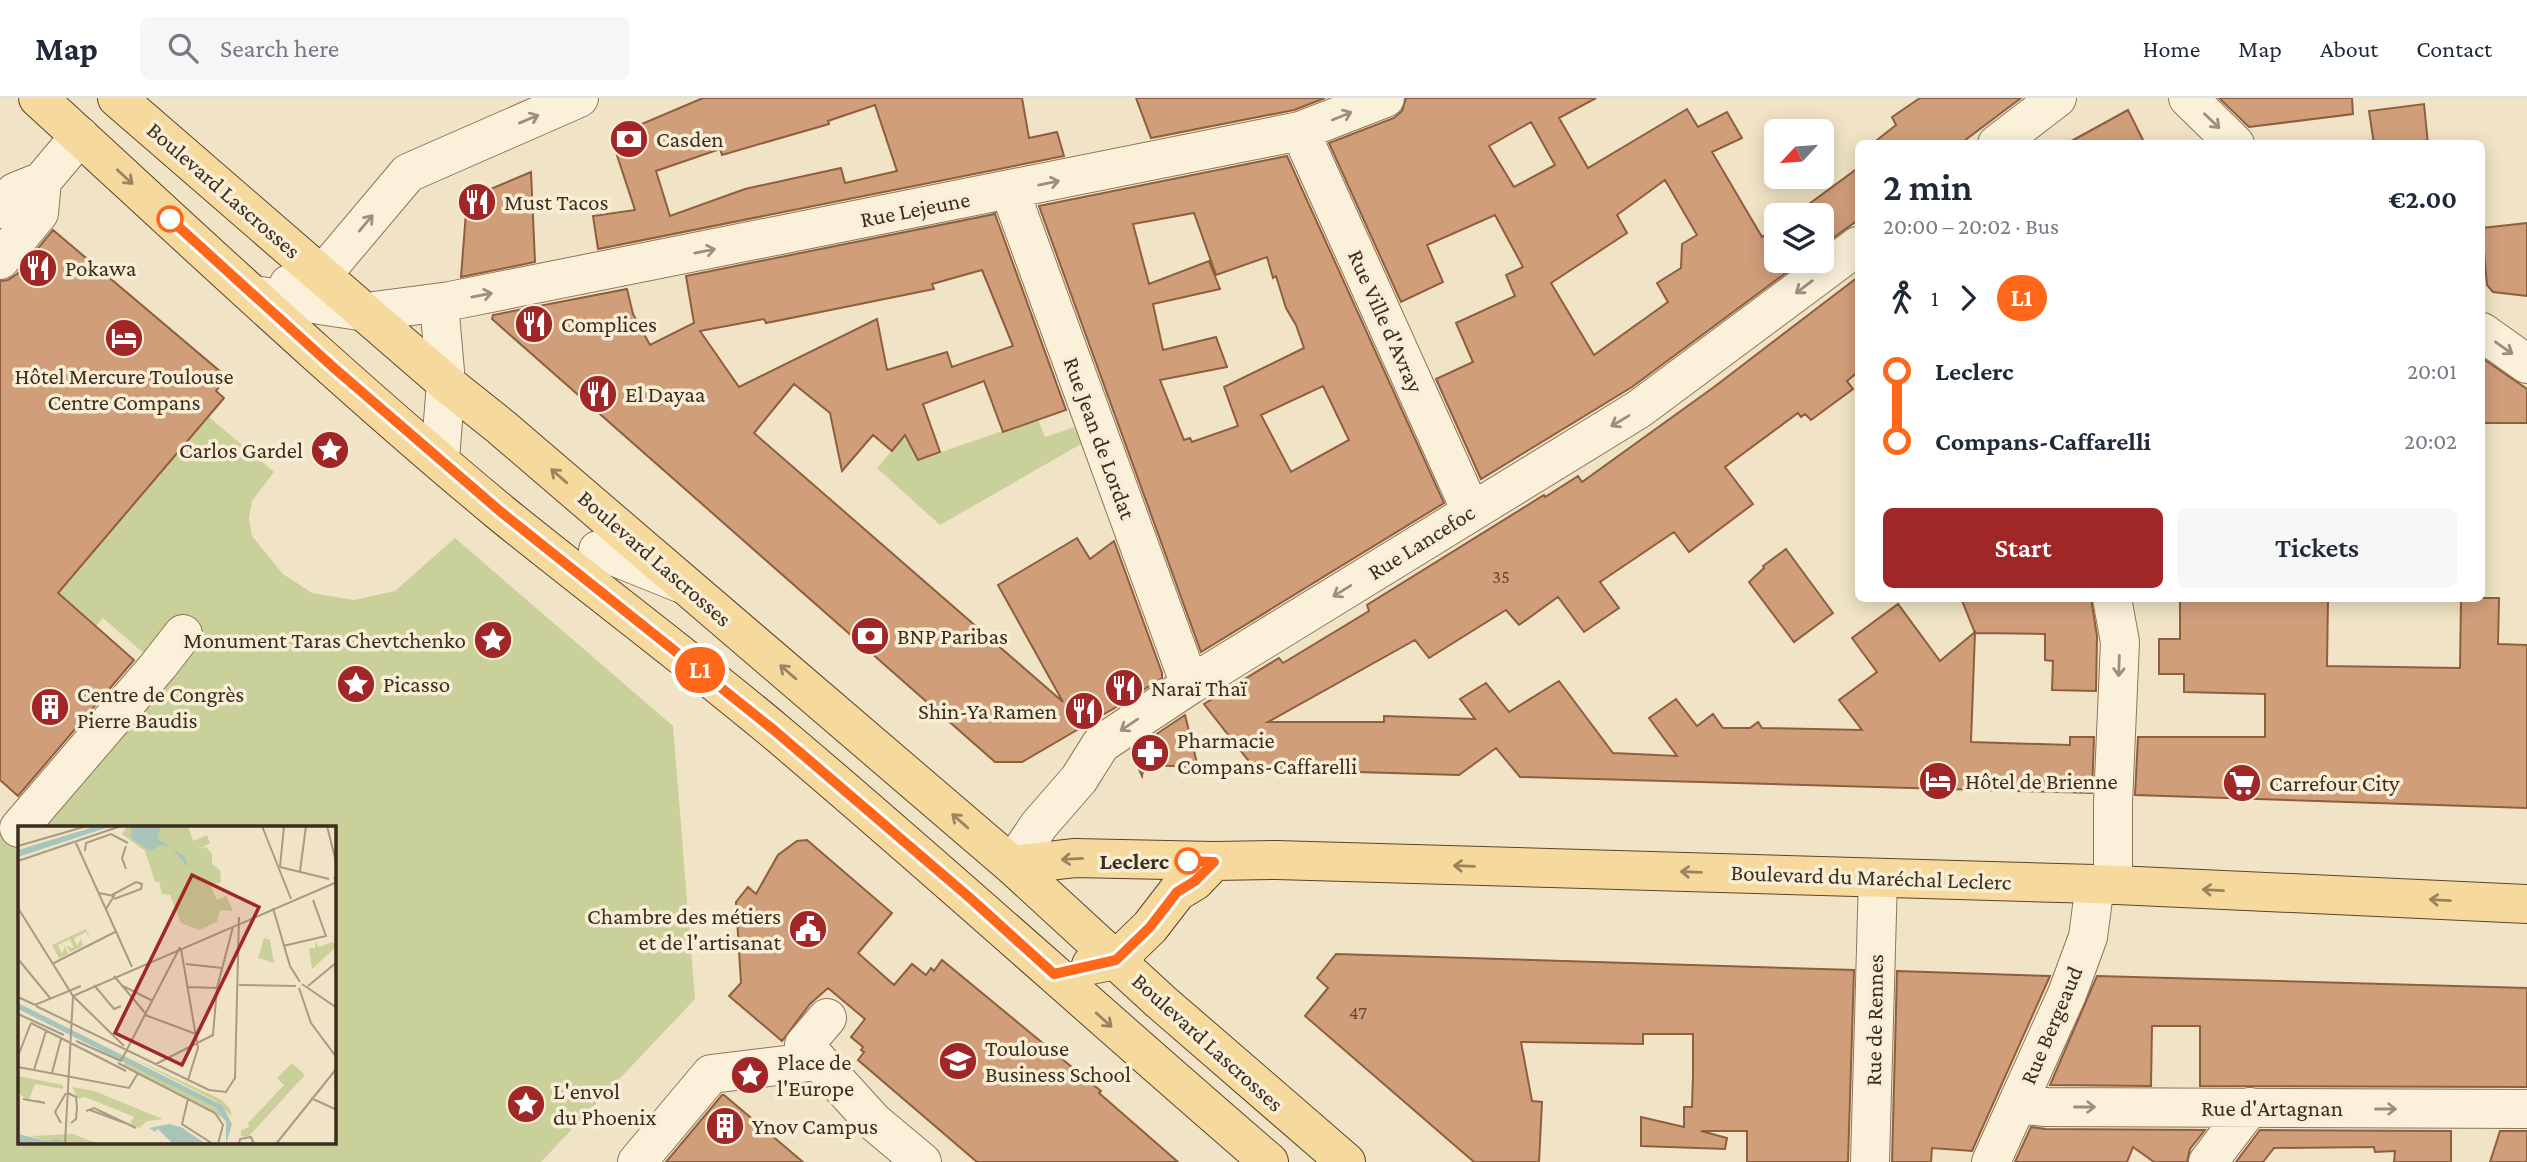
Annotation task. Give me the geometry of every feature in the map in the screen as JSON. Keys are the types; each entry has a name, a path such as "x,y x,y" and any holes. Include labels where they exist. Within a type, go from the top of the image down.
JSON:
{"main road":[{"path":"38,98 334,368 501,512 766,724 997,922 1269,1162"},
{"name":"Boulevard Lascrosses","path":"117,98 446,383 1012,865 1160,1001 1346,1162"},
{"name":"Boulevard du Maréchal Leclerc","path":"1012,865 1075,858 1214,862 1276,860 2104,885 2527,904"},
{"path":"1054,974 1116,960 1150,927 1177,892 1195,881 1214,862"},
{"path":"997,922 1012,865"}],"street":[{"path":"254,295 322,275 408,173 579,98"},
{"name":"Rue Lejeune","path":"254,295 366,312 439,303 1300,131 1385,98"},
{"path":"2188,98 2231,140"},
{"path":"2005,140 2044,119"},
{"name":"Rue Ville d'Avray","path":"1300,131 1471,511"},
{"path":"0,209 15,192 42,181 80,136"},
{"path":"0,260 39,213 42,181"},
{"name":"Rue Jean de Lordat","path":"1010,191 1190,685"},
{"name":"Rue Lancefoc","path":"1012,865 1039,825 1079,779 1101,744 1190,685 1639,409 1855,248"},
{"path":"439,303 446,383 440,459"},
{"path":"2485,334 2527,364"},
{"path":"597,550 688,587"},
{"name":"Rue Bergeaud","path":"1991,1162 2067,994 2104,885 2113,803 2120,642 2113,602"},
{"path":"21,826 183,634"},
{"path":"0,849 18,829"},
{"name":"Rue de Rennes","path":"1870,1162 1878,878"},
{"path":"827,1018 804,1045 873,1121 922,1162"},
{"path":"637,1162 711,1074 818,1061"},
{"name":"Rue d'Artagnan","path":"2017,1104 2046,1107 2527,1109"},
{"path":"2208,1162 2250,1107"}],"green space":[{"path":"209,417 274,472 252,501 249,518 252,536 283,574 312,593 354,600 395,591 455,538 673,726 695,999 541,1162 0,1162 0,823 18,839 18,1144 336,1144 336,826 44,826 170,676 103,618 95,627 58,593"},
{"path":"1038,419 1045,437 1075,427 1081,444 940,525 877,468 905,435 918,460"}],"building":[{"path":"703,98 1022,98 1029,138 1057,132 1064,156 598,249 593,216 635,210 611,137","holes":["875,105 897,171 845,183 841,168 745,189 670,216 656,171 720,149 722,155 829,124 828,121"]},
{"path":"1136,98 1325,98 1294,110 1151,138"},
{"path":"1406,98 1596,98 1559,118 1588,168 1687,109 1698,127 1727,112 1742,138 1712,152 1762,237 1764,236 1764,273 1786,273 1632,387 1481,479 1436,379 1473,362 1456,323 1515,296 1506,275 1523,267 1495,215 1427,245 1443,282 1401,302 1329,143 1394,118 1402,111","holes":["1531,122 1555,165 1514,187 1489,146","1665,180 1697,235 1682,244 1681,268 1657,283 1668,302 1594,355 1551,283 1627,233 1617,215"]},
{"path":"1920,98 2021,98 1965,140 1877,140 1896,125 1892,117"},
{"path":"2219,98 2352,98 2353,114 2249,127"},
{"path":"2424,104 2428,140 2373,140 2369,111"},
{"path":"2128,110 2143,140 2073,140"},
{"path":"1287,156 1444,503 1201,652 1039,206","holes":["1194,213 1216,275 1267,257 1273,278 1276,276 1286,308 1296,325 1304,348 1224,387 1238,426 1192,442 1190,438 1184,440 1160,380 1227,367 1216,337 1163,350 1153,304 1220,289 1209,261 1149,284 1133,224","1323,386 1349,440 1291,472 1261,415"]},
{"path":"1855,170 1855,222 1834,237 1834,203 1810,203 1829,189 1834,189 1834,186"},
{"path":"531,172 535,262 461,277 467,199"},
{"path":"995,214 1066,410 1003,432 984,381 923,404 940,452 918,460 905,435 892,451 873,435 842,471 830,413 794,384 754,433 1063,702 998,585 1077,538 1090,559 1114,541 1162,678 1022,762 995,762 492,319 493,315 627,289 633,314 650,345 694,323 686,276","holes":["982,270 1013,346 952,367 947,352 887,370 877,319 739,387 700,331 764,319 766,323 934,289 932,284"]},
{"path":"2527,223 2527,296 2493,292 2487,285 2485,228"},
{"path":"53,230 222,373 215,382 220,386 216,391 224,398 58,593 134,660 18,796 0,780 0,281 8,280 17,274"},
{"path":"1855,279 1855,374 1847,381 1853,389 1811,420 1805,414 1801,417 1798,413 1725,467 1753,504 1689,552 1674,532 1600,582 1619,608 1584,632 1558,597 1519,625 1506,610 1429,658 1415,640 1268,722 1384,722 1384,716 1475,719 1460,699 1486,683 1509,712 1559,681 1613,753 1677,756 1649,718 1676,699 1697,726 1713,714 1723,728 1750,728 1758,722 1762,728 1862,730 1839,700 1877,672 1852,638 1898,604 1940,661 1975,632 1971,742 2070,745 2070,737 2094,737 2092,793 1520,777 1496,748 1459,775 1255,769 1204,704 1279,658 1283,663 1369,611 1367,605 1544,495 1545,497 1578,476 1582,482 1714,387"},
{"path":"2485,360 2527,389 2527,423 2485,423"},
{"path":"1786,549 1833,613 1794,642 1749,582 1763,566"},
{"path":"2485,598 2499,598 2498,644 2527,645 2527,808 2135,795 2138,737 2265,737 2265,694 2184,692 2184,674 2159,674 2159,639 2180,639 2180,602 2328,602 2327,666 2460,668 2461,602 2485,602"},
{"path":"1963,602 2092,602 2097,636 2096,691 2052,690 2053,661 2045,660 2045,634 1975,633"},
{"path":"1185,715 1198,767 1144,765 1142,776 1131,751"},
{"path":"807,840 892,913 858,953 894,985 912,964 926,975 931,968 934,971 942,960 1101,1091 1099,1093 1178,1162 977,1162 858,1060 864,1052 861,1050 863,1047 851,1037 865,1019 828,988 810,1004 782,1041 729,996 741,983 736,902 748,887 756,894 778,855 797,841"},
{"path":"1336,954 1854,970 1848,1162 1747,1162 1747,1131 1701,1131 1727,1138 1725,1149 1641,1146 1641,1117 1684,1127 1684,1107 1692,1107 1693,1075 1693,1034 1643,1034 1643,1044 1521,1042 1532,1101 1542,1102 1539,1162 1474,1162 1305,1016 1328,988 1317,978"},
{"path":"1897,971 2050,976 1972,1151 1932,1148 1931,1162 1892,1162"},
{"path":"2097,976 2527,988 2527,1087 2200,1086 2200,1026 2152,1026 2151,1086 2050,1085"},
{"name":"Ynov Campus","path":"724,1095 803,1162 666,1162"},
{"path":"2031,1127 2205,1130 2190,1149 2187,1162 2154,1162 2133,1147 2127,1162 2015,1162"},
{"path":"2260,1130 2451,1131 2451,1162 2394,1162 2395,1151 2375,1152 2374,1147 2274,1148 2263,1162 2236,1162"},
{"path":"2500,1131 2527,1131 2527,1162 2490,1162"}],"bus line":[{"name":"L1","path":"170,219 334,368 501,512 775,731 970,898 1054,974 1116,960 1150,927 1177,892 1195,881 1214,862 1188,861"}],"place":[{"name":"Casden","path":"629,139"},
{"name":"Must Tacos","path":"477,202"},
{"name":"Pokawa","path":"38,268"},
{"name":"Complices","path":"534,324"},
{"name":"Hôtel Mercure Toulouse Centre Compans","path":"124,338"},
{"name":"El Dayaa","path":"598,394"},
{"name":"Carlos Gardel","path":"330,450"},
{"name":"BNP Paribas","path":"870,636"},
{"name":"Monument Taras Chevtchenko","path":"493,640"},
{"name":"Picasso","path":"356,684"},
{"name":"Naraï Thaï","path":"1124,688"},
{"name":"Centre de Congrès Pierre Baudis","path":"50,707"},
{"name":"Shin-Ya Ramen","path":"1084,711"},
{"name":"Pharmacie Compans-Caffarelli","path":"1150,753"},
{"name":"Hôtel de Brienne","path":"1938,781"},
{"name":"Carrefour City","path":"2242,783"},
{"name":"Leclerc","path":"1188,861"},
{"name":"Chambre des métiers et de l'artisanat","path":"808,929"},
{"name":"Toulouse Business School","path":"958,1061"},
{"name":"Place de l'Europe","path":"750,1075"},
{"name":"L'envol du Phoenix","path":"526,1104"},
{"name":"Ynov Campus","path":"725,1126"}]}
